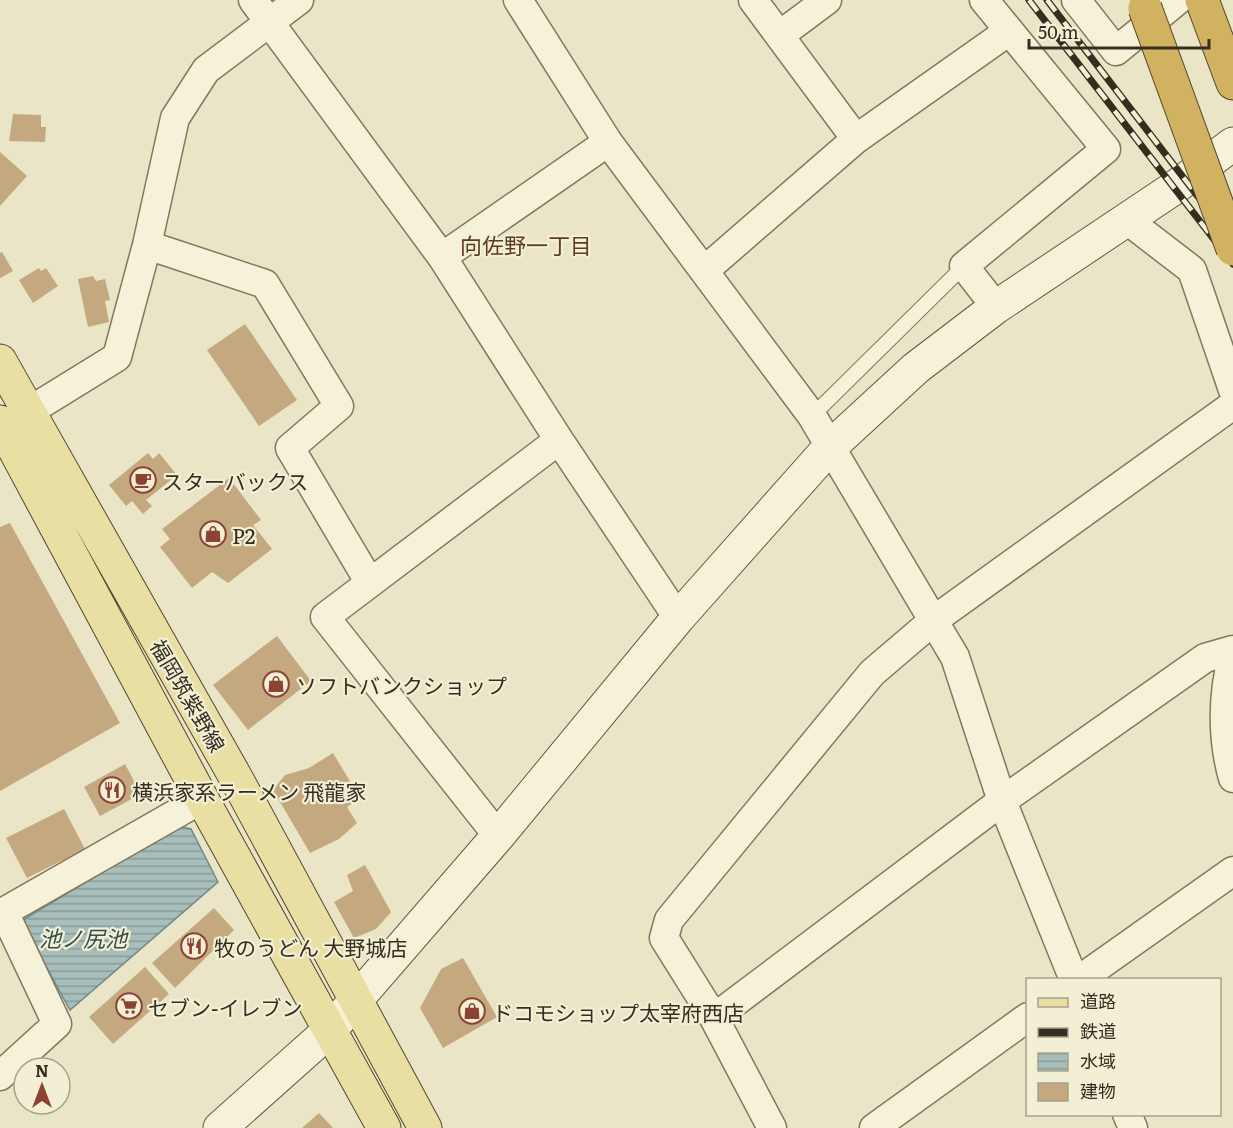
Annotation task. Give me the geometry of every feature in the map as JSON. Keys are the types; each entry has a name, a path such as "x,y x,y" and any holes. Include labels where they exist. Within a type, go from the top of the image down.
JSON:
{"highway":[{"path":"1202,0 1233,83"},
{"path":"1143,4 1233,249"}],"main road":[{"name":"福岡筑紫野線","path":"0,361 7,421 202,799 384,1128"},
{"name":"福岡筑紫野線","path":"7,421 236,778 425,1128"}],"street":[{"path":"253,0 442,257 559,440 678,618"},
{"path":"7,421 117,357 147,245 175,118 206,70 272,23 299,0"},
{"path":"518,0 608,142 812,416 829,448 934,620 955,657 1002,801 1073,978"},
{"path":"753,0 856,139"},
{"path":"780,35 827,0"},
{"path":"984,0 1107,149 964,266 996,307"},
{"path":"1076,0 1116,51 1178,0"},
{"path":"705,270 856,139 1009,31"},
{"path":"442,257 608,142"},
{"path":"220,1128 330,1030 498,836 678,618 829,448 916,368 996,307 1127,220 1233,144"},
{"path":"1127,220 1192,270 1233,390"},
{"path":"147,245 265,284 339,406 290,448 370,583"},
{"path":"772,1128 714,1018 664,938 669,920 872,673 934,620 1233,405"},
{"path":"498,836 325,617 559,440"},
{"path":"714,1018 1002,801 1205,658 1233,650"},
{"path":"1233,656 1226,682 1225,724 1228,762 1233,778"},
{"path":"0,1076 57,1024 2,913 202,799"},
{"path":"1082,978 1233,871"},
{"path":"874,1128 1026,1018"}],"lane":[{"path":"812,416 964,266"}],"water":[{"name":"池ノ尻池","path":"179,826 191,829 218,882 70,1010 21,921"}],"building":[{"path":"13,114 41,115 41,127 46,127 45,142 9,141"},
{"path":"0,152 27,176 0,206"},
{"path":"2,252 13,271 0,278 0,253"},
{"path":"39,268 41,271 46,268 58,286 33,303 19,280"},
{"path":"93,276 96,281 105,279 110,300 105,301 109,322 88,327 78,279"},
{"path":"245,324 297,400 259,426 207,350"},
{"name":"スターバックス","path":"148,453 153,459 159,453 177,475 146,500 152,506 143,514 132,501 126,506 109,485"},
{"name":"P2","path":"229,478 261,520 253,525 272,549 228,583 212,572 192,588 160,547 170,539 162,529"},
{"path":"10,523 120,723 0,791 0,527"},
{"path":"277,636 311,681 248,730 213,685"},
{"path":"333,753 360,798 347,807 357,823 339,839 310,853 273,790 285,775 309,768"},
{"name":"横浜家系ラーメン 飛龍家","path":"125,764 141,794 100,816 84,787"},
{"path":"64,809 85,849 27,878 6,838"},
{"path":"365,865 391,912 376,929 354,938 334,902 353,891 347,875"},
{"name":"牧のうどん 大野城店","path":"214,908 234,930 175,988 152,963"},
{"path":"463,958 497,1017 443,1048 420,1008 441,969"},
{"name":"セブン-イレブン","path":"145,967 169,994 113,1044 89,1017"},
{"path":"319,1113 333,1128 302,1128"}],"railway":[{"path":"1029,0 1233,264"},
{"path":"1047,0 1233,242"}],"place":[{"name":"スターバックス","path":"143,480"},
{"name":"P2","path":"213,534"},
{"name":"ソフトバンクショップ","path":"276,684"},
{"name":"横浜家系ラーメン 飛龍家","path":"112,790"},
{"name":"牧のうどん 大野城店","path":"194,946"},
{"name":"セブン-イレブン","path":"129,1006"},
{"name":"ドコモショップ太宰府西店","path":"472,1011"}],"district":[{"name":"向佐野一丁目","path":"526,244"}]}
